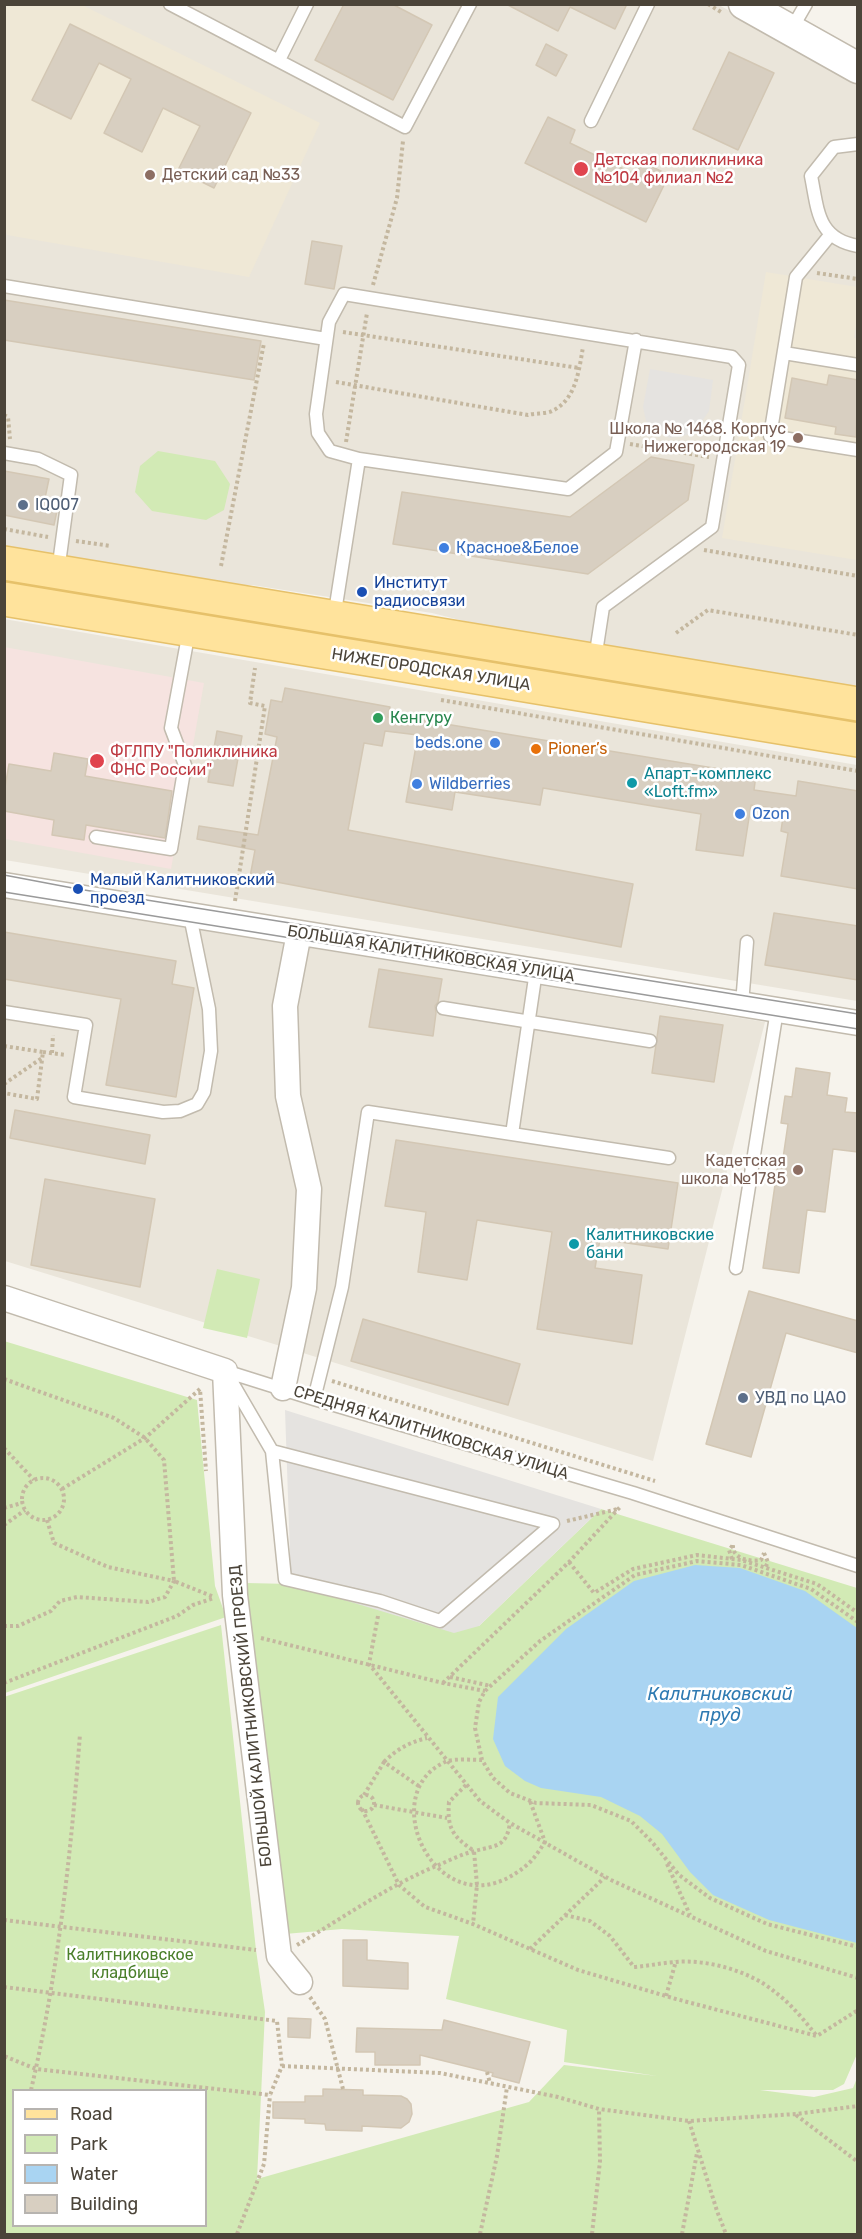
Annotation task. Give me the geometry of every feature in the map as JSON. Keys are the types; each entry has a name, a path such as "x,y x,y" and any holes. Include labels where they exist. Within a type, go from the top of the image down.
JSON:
{"main road":[{"path":"4,563 858,704"},
{"name":"НИЖЕГОРОДСКАЯ УЛИЦА","path":"4,599 858,740"}],"street":[{"path":"744,4 858,68"},
{"name":"БОЛЬШАЯ КАЛИТНИКОВСКАЯ УЛИЦА","path":"4,885 858,1023"},
{"path":"283,1388 304,1288 309,1189 288,1096 285,1006 299,933"},
{"name":"СРЕДНЯЯ КАЛИТНИКОВСКАЯ УЛИЦА","path":"4,1298 225,1371"},
{"name":"БОЛЬШОЙ КАЛИТНИКОВСКИЙ ПРОЕЗД","path":"225,1371 235,1595 268,1953"},
{"path":"268,1953 300,1982"}],"lane":[{"path":"170,4 405,127 470,4"},
{"path":"279,60 307,4"},
{"path":"591,121 648,4"},
{"path":"792,30 806,4"},
{"path":"858,144 834,147 811,176 819,219 831,234 844,244 858,246"},
{"path":"831,234 796,277 770,436 858,450"},
{"path":"4,286 267,329 327,334"},
{"path":"595,660 603,607 712,527 739,365 732,357 636,340 344,294 329,322 316,414 318,433 330,451 359,459 568,489 616,452 636,340"},
{"path":"784,353 858,365"},
{"path":"8,454 38,459 71,475 58,572"},
{"path":"333,619 359,459"},
{"path":"96,837 171,849 185,765 171,729 189,630"},
{"path":"4,1012 86,1024 74,1097 163,1112 180,1111 198,1104 204,1092 211,1051 210,1019 190,916"},
{"path":"742,1004 747,942"},
{"path":"512,1134 536,971"},
{"path":"443,1008 650,1041"},
{"path":"736,1268 777,1010"},
{"path":"314,1400 342,1287 368,1112 669,1158"},
{"path":"225,1371 272,1451 285,1579 380,1601 440,1621 553,1524"},
{"name":"СРЕДНЯЯ КАЛИТНИКОВСКАЯ УЛИЦА","path":"225,1371 283,1388 314,1400 633,1493 858,1566"},
{"path":"272,1451 553,1524"}],"path":[{"path":"344,455 370,298 397,198 405,127"},
{"path":"802,270 858,279"},
{"path":"221,566 267,329"},
{"path":"321,380 528,414 552,411 570,396 579,369 586,332"},
{"path":"327,334 364,335 579,369"},
{"path":"4,415 8,417 8,454"},
{"path":"618,442 723,460"},
{"path":"685,547 858,576"},
{"path":"676,633 708,610 858,635"},
{"path":"234,907 266,706 250,703 255,668"},
{"path":"4,1046 42,1055 81,1057"},
{"path":"4,1084 42,1055"},
{"path":"4,1094 37,1099 42,1055"},
{"path":"320,1378 654,1480"},
{"path":"4,1379 114,1418 145,1437 164,1460 174,1581 165,1597 148,1602 77,1598 60,1601 51,1611 18,1626 4,1626"},
{"path":"62,1489 145,1437 200,1389 206,1482"},
{"path":"4,1448 34,1480"},
{"path":"42,1477 50,1478 62,1489 64,1502 53,1518 47,1520 35,1518 25,1510 22,1503 24,1490 34,1480 42,1477"},
{"path":"443,1683 569,1562 633,1493"},
{"path":"4,1508 22,1503"},
{"path":"553,1524 619,1508"},
{"path":"4,1525 25,1510"},
{"path":"47,1520 54,1543 108,1567 174,1581 214,1598"},
{"path":"732,1559 729,1550 733,1545 736,1556 743,1558 761,1560 764,1553 768,1562 765,1568"},
{"path":"594,1593 633,1569 697,1555 732,1559 817,1584 858,1613"},
{"path":"858,1622 812,1589 741,1565 697,1561 635,1575 540,1641 485,1691 479,1702 475,1728 482,1760 493,1778 510,1793 530,1801 591,1805 631,1821 679,1875 710,1898 767,1924 858,1947"},
{"path":"569,1562 599,1601"},
{"path":"214,1586 214,1598"},
{"path":"4,1683 177,1616 193,1605 214,1598"},
{"path":"380,1601 369,1664 480,1801 510,1823 605,1877 765,1950 858,1978"},
{"path":"251,1635 443,1683 485,1691"},
{"path":"449,1677 491,1686"},
{"path":"31,2089 60,1926 74,1814 80,1734"},
{"path":"428,1738 413,1741 395,1751 384,1762 358,1803 399,1885 424,1907 472,1924 578,1970 817,2036 858,2010"},
{"path":"482,1760 447,1761 433,1770 420,1787 414,1800 414,1812 418,1834 425,1852 450,1879 468,1885 485,1885 504,1879 529,1863 545,1842"},
{"path":"384,1762 420,1787"},
{"path":"466,1785 449,1802 447,1818 451,1831 462,1843 474,1851"},
{"path":"364,1795 373,1798 374,1805"},
{"path":"530,1801 545,1842"},
{"path":"374,1805 447,1818"},
{"path":"362,1809 369,1810 374,1805"},
{"path":"4,1920 268,1953 436,1866 474,1851 502,1844 510,1823"},
{"path":"472,1924 477,1885 474,1851"},
{"path":"665,1859 690,1915"},
{"path":"530,1949 605,1877"},
{"path":"565,1915 590,1921 610,1936 634,1967 676,1961 711,1964 747,1976 774,1990 817,2036"},
{"path":"666,1996 676,1961"},
{"path":"300,1982 325,2019 343,2089"},
{"path":"4,1987 276,2021 282,2066 270,2095 264,2164 237,2235"},
{"path":"4,2056 36,2069 270,2095"},
{"path":"282,2066 440,2073 558,2097 599,2109 689,2121 796,2114 858,2106"},
{"path":"487,2072 490,2083"},
{"path":"480,2235 497,2157 507,2087"},
{"path":"592,2235 600,2161 599,2109"},
{"path":"796,2114 858,2162"},
{"path":"689,2121 726,2235"},
{"path":"682,2235 698,2149"}],"shaded area":[{"path":"4,5 719,5 857,82 857,688 492,628 432,613 252,585 211,585 5,549"},
{"name":"Детский сад №33","path":"4,5 82,5 320,123 249,277 7,235 4,227"},
{"name":"Школа № 1468. Корпус Нижегородская 19","path":"766,272 857,287 854,338 858,339 857,560 722,538"},
{"path":"650,369 713,380 709,411 698,427 687,435 670,438 655,431 646,421 643,407"},
{"path":"4,619 857,765 857,1001 5,860"},
{"name":"ФГЛПУ \"Поликлиника ФНС России\"","path":"4,647 204,683 171,869 5,839"},
{"path":"4,898 765,1022 653,1461 5,1261"},
{"path":"285,1410 601,1509 479,1626 454,1633 291,1584"}],"green space":[{"path":"158,451 215,461 230,484 224,510 206,520 152,511 135,492 140,466"},
{"path":"217,1269 260,1279 247,1338 203,1328"},
{"path":"4,1341 197,1400 215,1586 226,1617 5,1693"},
{"name":"Калитниковское кладбище","path":"601,1509 857,1588 857,2054 844,2084 833,2090 760,2090 814,2097 853,2088 857,2078 857,2234 5,2234 4,1697 221,1625 256,1950 265,2012 257,2179 529,2102 564,2065 657,2076 564,2062 567,2030 446,1999 459,1936 342,1929 285,1934 246,1583 291,1584 479,1626"}],"water":[{"name":"Калитниковский пруд","path":"695,1565 740,1568 805,1591 857,1628 857,1943 769,1920 713,1895 690,1872 662,1834 640,1816 601,1797 541,1788 525,1781 505,1766 493,1739 498,1697 566,1629 634,1581"}],"building":[{"path":"344,4 392,4 432,25 393,100 315,60"},
{"path":"506,4 627,4 615,29 570,7 558,31"},
{"path":"70,24 251,113 214,188 178,170 200,126 163,108 142,152 104,133 131,79 99,63 71,119 32,100"},
{"path":"546,44 567,55 556,76 536,65"},
{"path":"729,52 774,73 738,150 693,129"},
{"name":"Детская поликлиника №104 филиал №2","path":"548,117 575,130 570,143 636,175 642,162 669,175 646,222 525,163"},
{"path":"312,241 342,246 334,289 305,284"},
{"path":"4,300 261,341 254,380 4,340"},
{"path":"829,375 858,380 856,437 835,434 836,427 785,418 792,378 827,385"},
{"path":"651,457 694,465 688,500 588,574 393,544 402,492 570,517"},
{"path":"4,471 49,479 45,498 59,501 54,525 4,515"},
{"path":"285,688 390,707 388,717 421,720 756,775 754,790 796,796 798,781 858,791 858,889 781,876 788,833 781,831 784,810 751,805 743,856 696,850 701,814 543,788 540,805 455,792 452,810 406,802 418,735 385,731 382,746 364,743 348,830 633,884 621,947 250,877 255,850 197,839 199,826 258,835 277,737 265,734 271,700 282,702"},
{"path":"217,731 242,736 233,786 208,782"},
{"path":"54,753 88,759 85,776 172,791 165,838 86,825 84,840 52,835 54,820 4,811 4,793 9,764 51,771"},
{"path":"774,913 858,926 858,980 765,965"},
{"path":"4,932 176,961 172,984 194,988 176,1097 106,1085 121,999 4,979"},
{"path":"379,969 442,979 438,1002 435,1006 433,1036 369,1027"},
{"path":"660,1016 723,1025 714,1082 652,1073"},
{"name":"Кадетская школа №1785","path":"796,1068 830,1073 827,1095 847,1098 845,1112 858,1113 858,1152 833,1149 825,1212 807,1210 799,1273 763,1268 778,1164 782,1165 788,1124 781,1123 785,1096 792,1097"},
{"path":"15,1110 150,1135 145,1164 10,1138"},
{"name":"Калитниковские бани","path":"396,1140 678,1183 668,1249 600,1239 595,1268 642,1275 632,1344 537,1329 552,1232 477,1220 467,1280 418,1272 426,1212 385,1206"},
{"path":"45,1179 155,1199 140,1287 31,1265"},
{"name":"УВД по ЦАО","path":"749,1291 858,1321 858,1353 786,1333 751,1457 706,1444"},
{"path":"363,1319 520,1364 508,1405 351,1361"},
{"path":"343,1940 367,1940 367,1960 408,1963 408,1989 343,1986"},
{"path":"288,2018 311,2019 310,2038 288,2037"},
{"path":"444,2020 530,2042 519,2083 492,2076 493,2073 420,2055 420,2065 375,2065 375,2052 356,2052 357,2028 442,2030"},
{"path":"323,2089 363,2090 363,2095 401,2096 411,2104 412,2114 409,2122 401,2128 362,2126 362,2131 326,2130 325,2124 305,2123 305,2119 273,2118 273,2102 305,2102 305,2096 323,2096"}],"tram line":[{"path":"4,875 78,889 858,1014"},
{"path":"4,892 858,1029"}],"place":[{"name":"Детская поликлиника №104 филиал №2","path":"581,169"},
{"name":"Детский сад №33","path":"150,175"},
{"name":"Школа № 1468. Корпус Нижегородская 19","path":"798,438"},
{"name":"IQ007","path":"23,505"},
{"name":"Красное&Белое","path":"444,548"},
{"name":"Институт радиосвязи","path":"362,592"},
{"name":"Кенгуру","path":"378,718"},
{"name":"beds.one","path":"495,743"},
{"name":"Pioner’s","path":"536,749"},
{"name":"ФГЛПУ \"Поликлиника ФНС России\"","path":"97,761"},
{"name":"Апарт-комплекс «Loft.fm»","path":"632,783"},
{"name":"Wildberries","path":"417,784"},
{"name":"Ozon","path":"740,814"},
{"name":"Малый Калитниковский проезд","path":"78,889"},
{"name":"Кадетская школа №1785","path":"798,1170"},
{"name":"Калитниковские бани","path":"574,1244"},
{"name":"УВД по ЦАО","path":"743,1398"}]}
